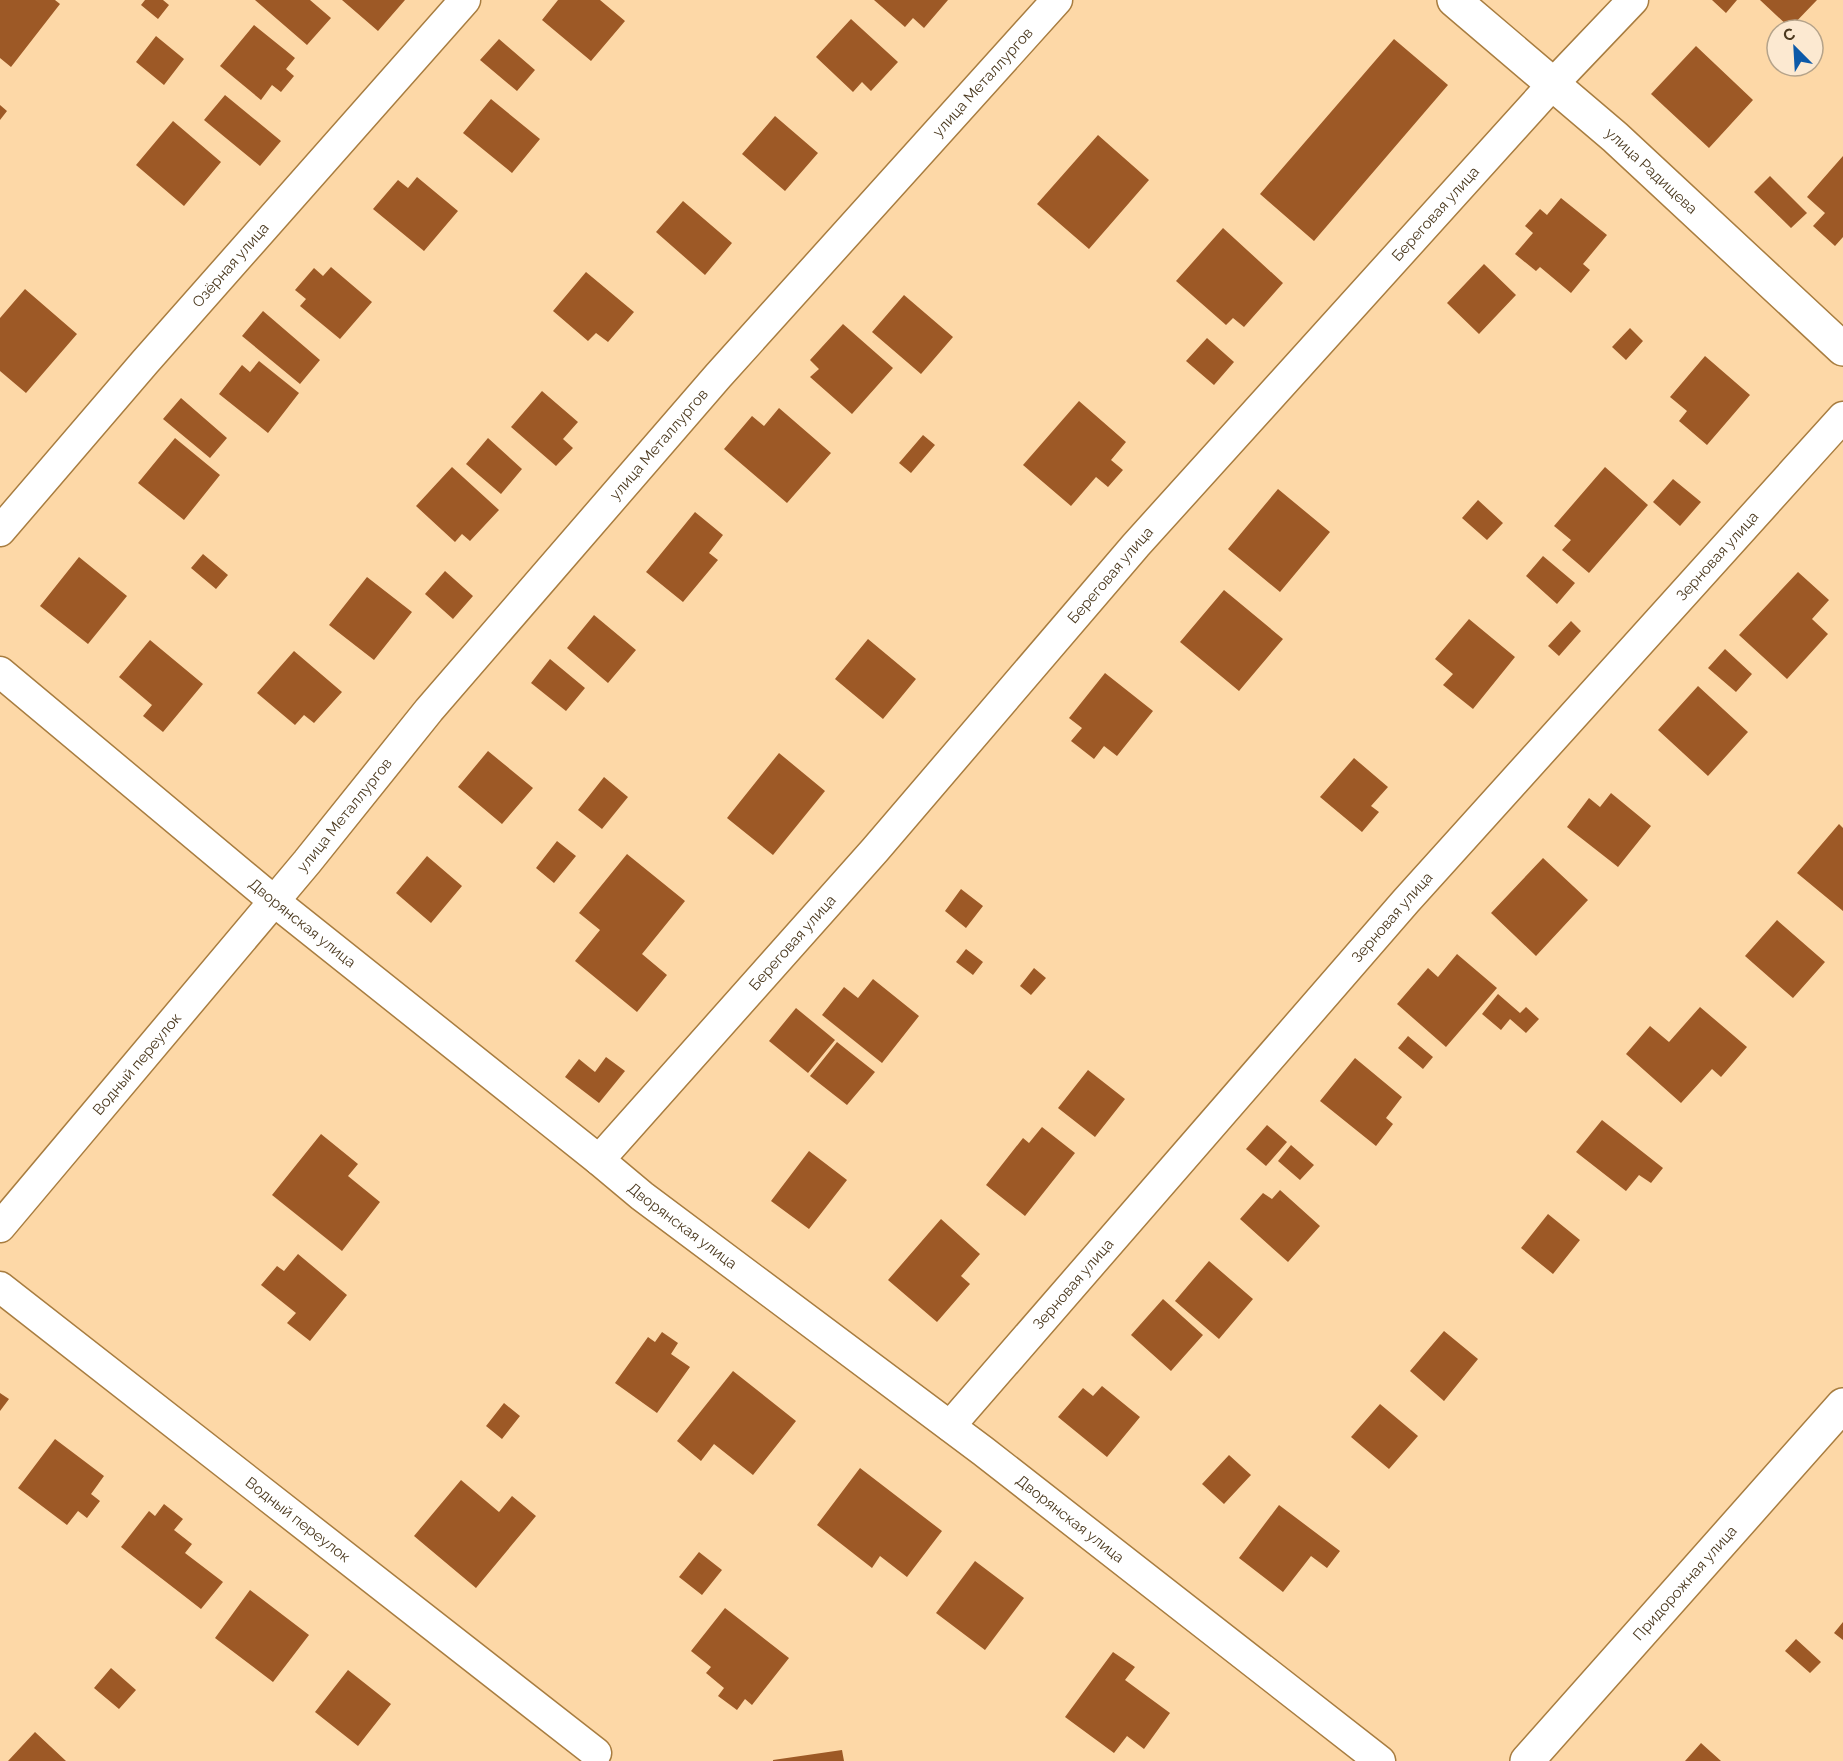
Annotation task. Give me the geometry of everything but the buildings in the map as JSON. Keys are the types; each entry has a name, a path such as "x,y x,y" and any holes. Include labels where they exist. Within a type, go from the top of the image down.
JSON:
{"street":[{"name":"Озёрная улица","path":"0,531 145,362 465,0"},
{"name":"улица Металлургов","path":"274,901 429,711 718,376 1057,0"},
{"name":"улица Радищева","path":"1455,0 1615,137 1843,349"},
{"name":"Береговая улица","path":"599,1160 875,850 1136,545 1552,85 1633,0"},
{"name":"Зерновая улица","path":"950,1426 1406,901 1843,417"},
{"name":"Дворянская улица","path":"0,672 274,901 642,1196 950,1426 1380,1761"},
{"name":"Водный переулок","path":"0,1227 274,901"},
{"name":"Водный переулок","path":"0,1287 596,1753"},
{"name":"Придорожная улица","path":"1527,1761 1843,1405"}]}
